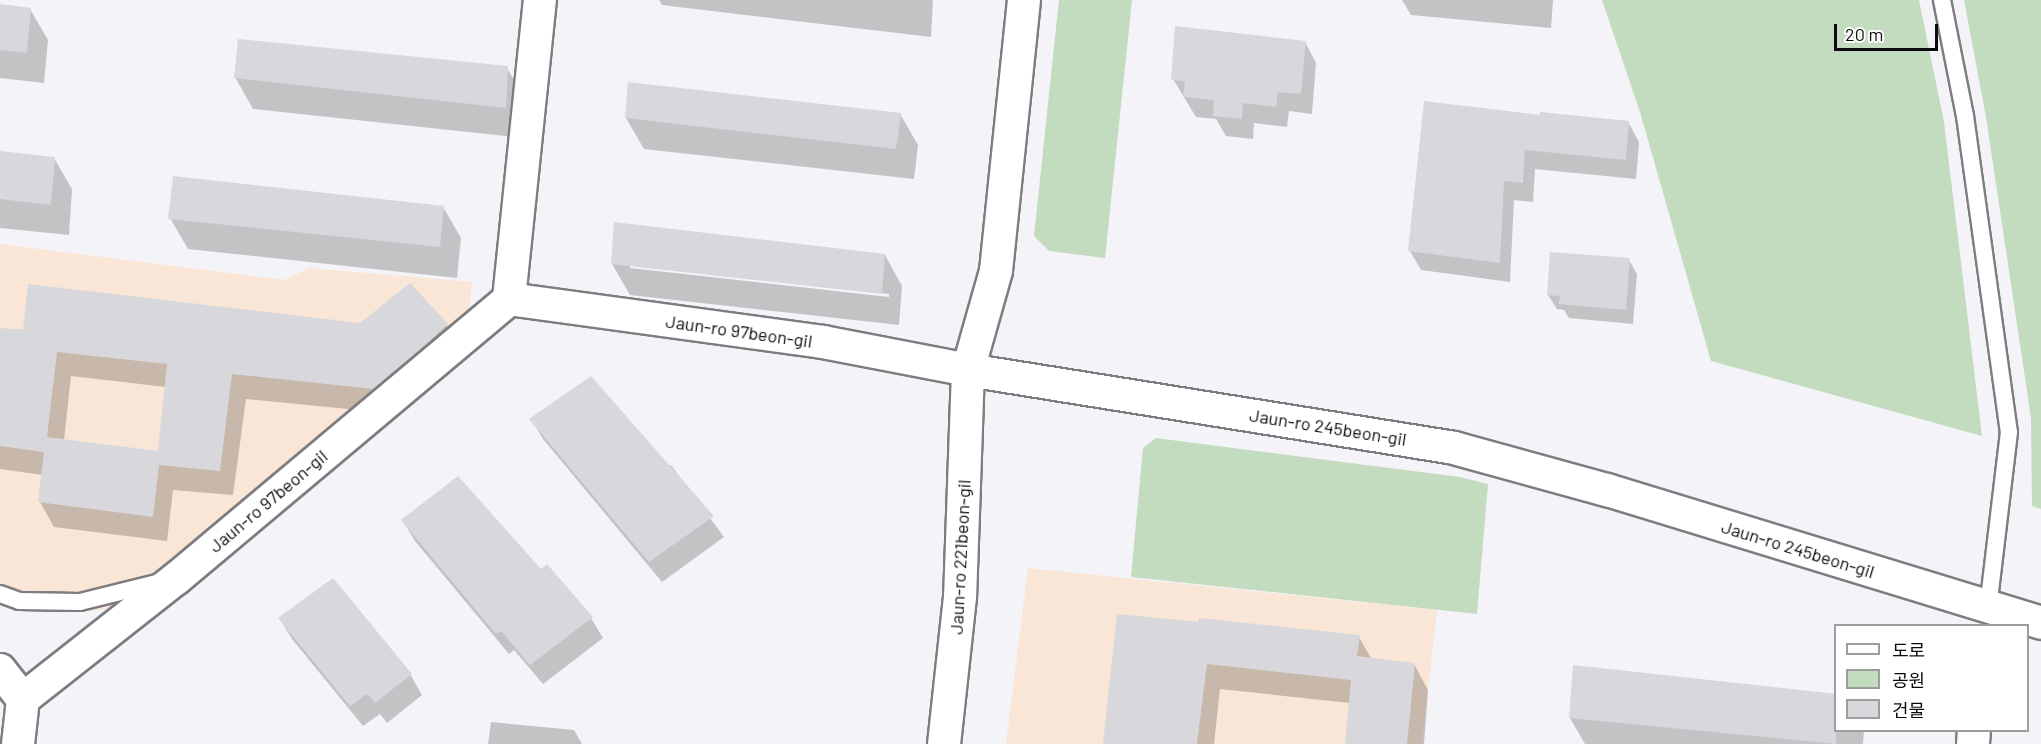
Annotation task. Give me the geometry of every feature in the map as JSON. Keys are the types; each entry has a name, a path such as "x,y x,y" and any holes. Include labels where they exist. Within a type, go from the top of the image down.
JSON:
{"street":[{"path":"509,299 540,0"},
{"path":"968,370 996,271 1024,0"},
{"name":"Jaun-ro 97beon-gil","path":"23,699 177,578 509,299 823,342 968,370"},
{"name":"Jaun-ro 245beon-gil","path":"968,370 1454,447 1988,616 2041,623"},
{"name":"Jaun-ro 221beon-gil","path":"944,744 960,597 968,370"},
{"path":"0,670 23,699 18,744"}],"lane":[{"path":"1942,0 1965,116 2009,432 1988,616"},
{"path":"0,594 19,601 80,602 177,578"}],"shaded area":[{"path":"0,244 285,280 309,268 472,282 467,336 126,605 91,611 61,607 22,597 0,585"},
{"path":"1028,568 1437,610 1422,744 1006,744"}],"green space":[{"path":"1059,0 1132,0 1105,258 1049,251 1034,236"},
{"path":"1602,0 1919,0 1944,122 1982,436 1711,361 1640,112"},
{"path":"1964,0 2041,0 2041,509 2032,506 2031,418 1986,117"},
{"path":"1156,438 1460,477 1488,484 1477,614 1131,577 1143,448"}],"building":[{"path":"0,4 31,8 27,53 0,50"},
{"path":"1175,26 1306,41 1301,94 1278,92 1276,107 1243,103 1242,119 1213,116 1214,100 1183,97 1185,81 1171,80"},
{"path":"238,39 508,66 506,108 234,78"},
{"path":"628,82 901,113 896,149 625,118"},
{"path":"1424,101 1540,115 1540,112 1629,121 1626,160 1525,150 1523,183 1504,181 1500,263 1408,251"},
{"path":"0,151 55,157 51,205 0,199"},
{"path":"173,176 444,206 440,247 168,219"},
{"path":"614,222 885,254 882,294 611,264"},
{"path":"1550,252 1630,258 1626,310 1559,304 1560,296 1547,295"},
{"path":"410,283 448,324 374,389 232,374 220,471 159,465 153,517 38,502 44,452 0,446 0,328 23,330 28,284 360,323","holes":["57,352 167,364 158,451 47,437"]},
{"path":"591,376 714,516 649,562 529,419"},
{"path":"458,476 541,569 547,564 593,617 530,665 501,631 496,634 401,520"},
{"path":"333,578 412,674 375,703 367,694 350,706 278,618"},
{"path":"1117,614 1199,622 1199,618 1360,635 1357,656 1415,663 1407,744 1345,744 1351,680 1207,664 1197,744 1103,744"},
{"path":"1573,665 1834,694 1836,744 1569,718"}]}
